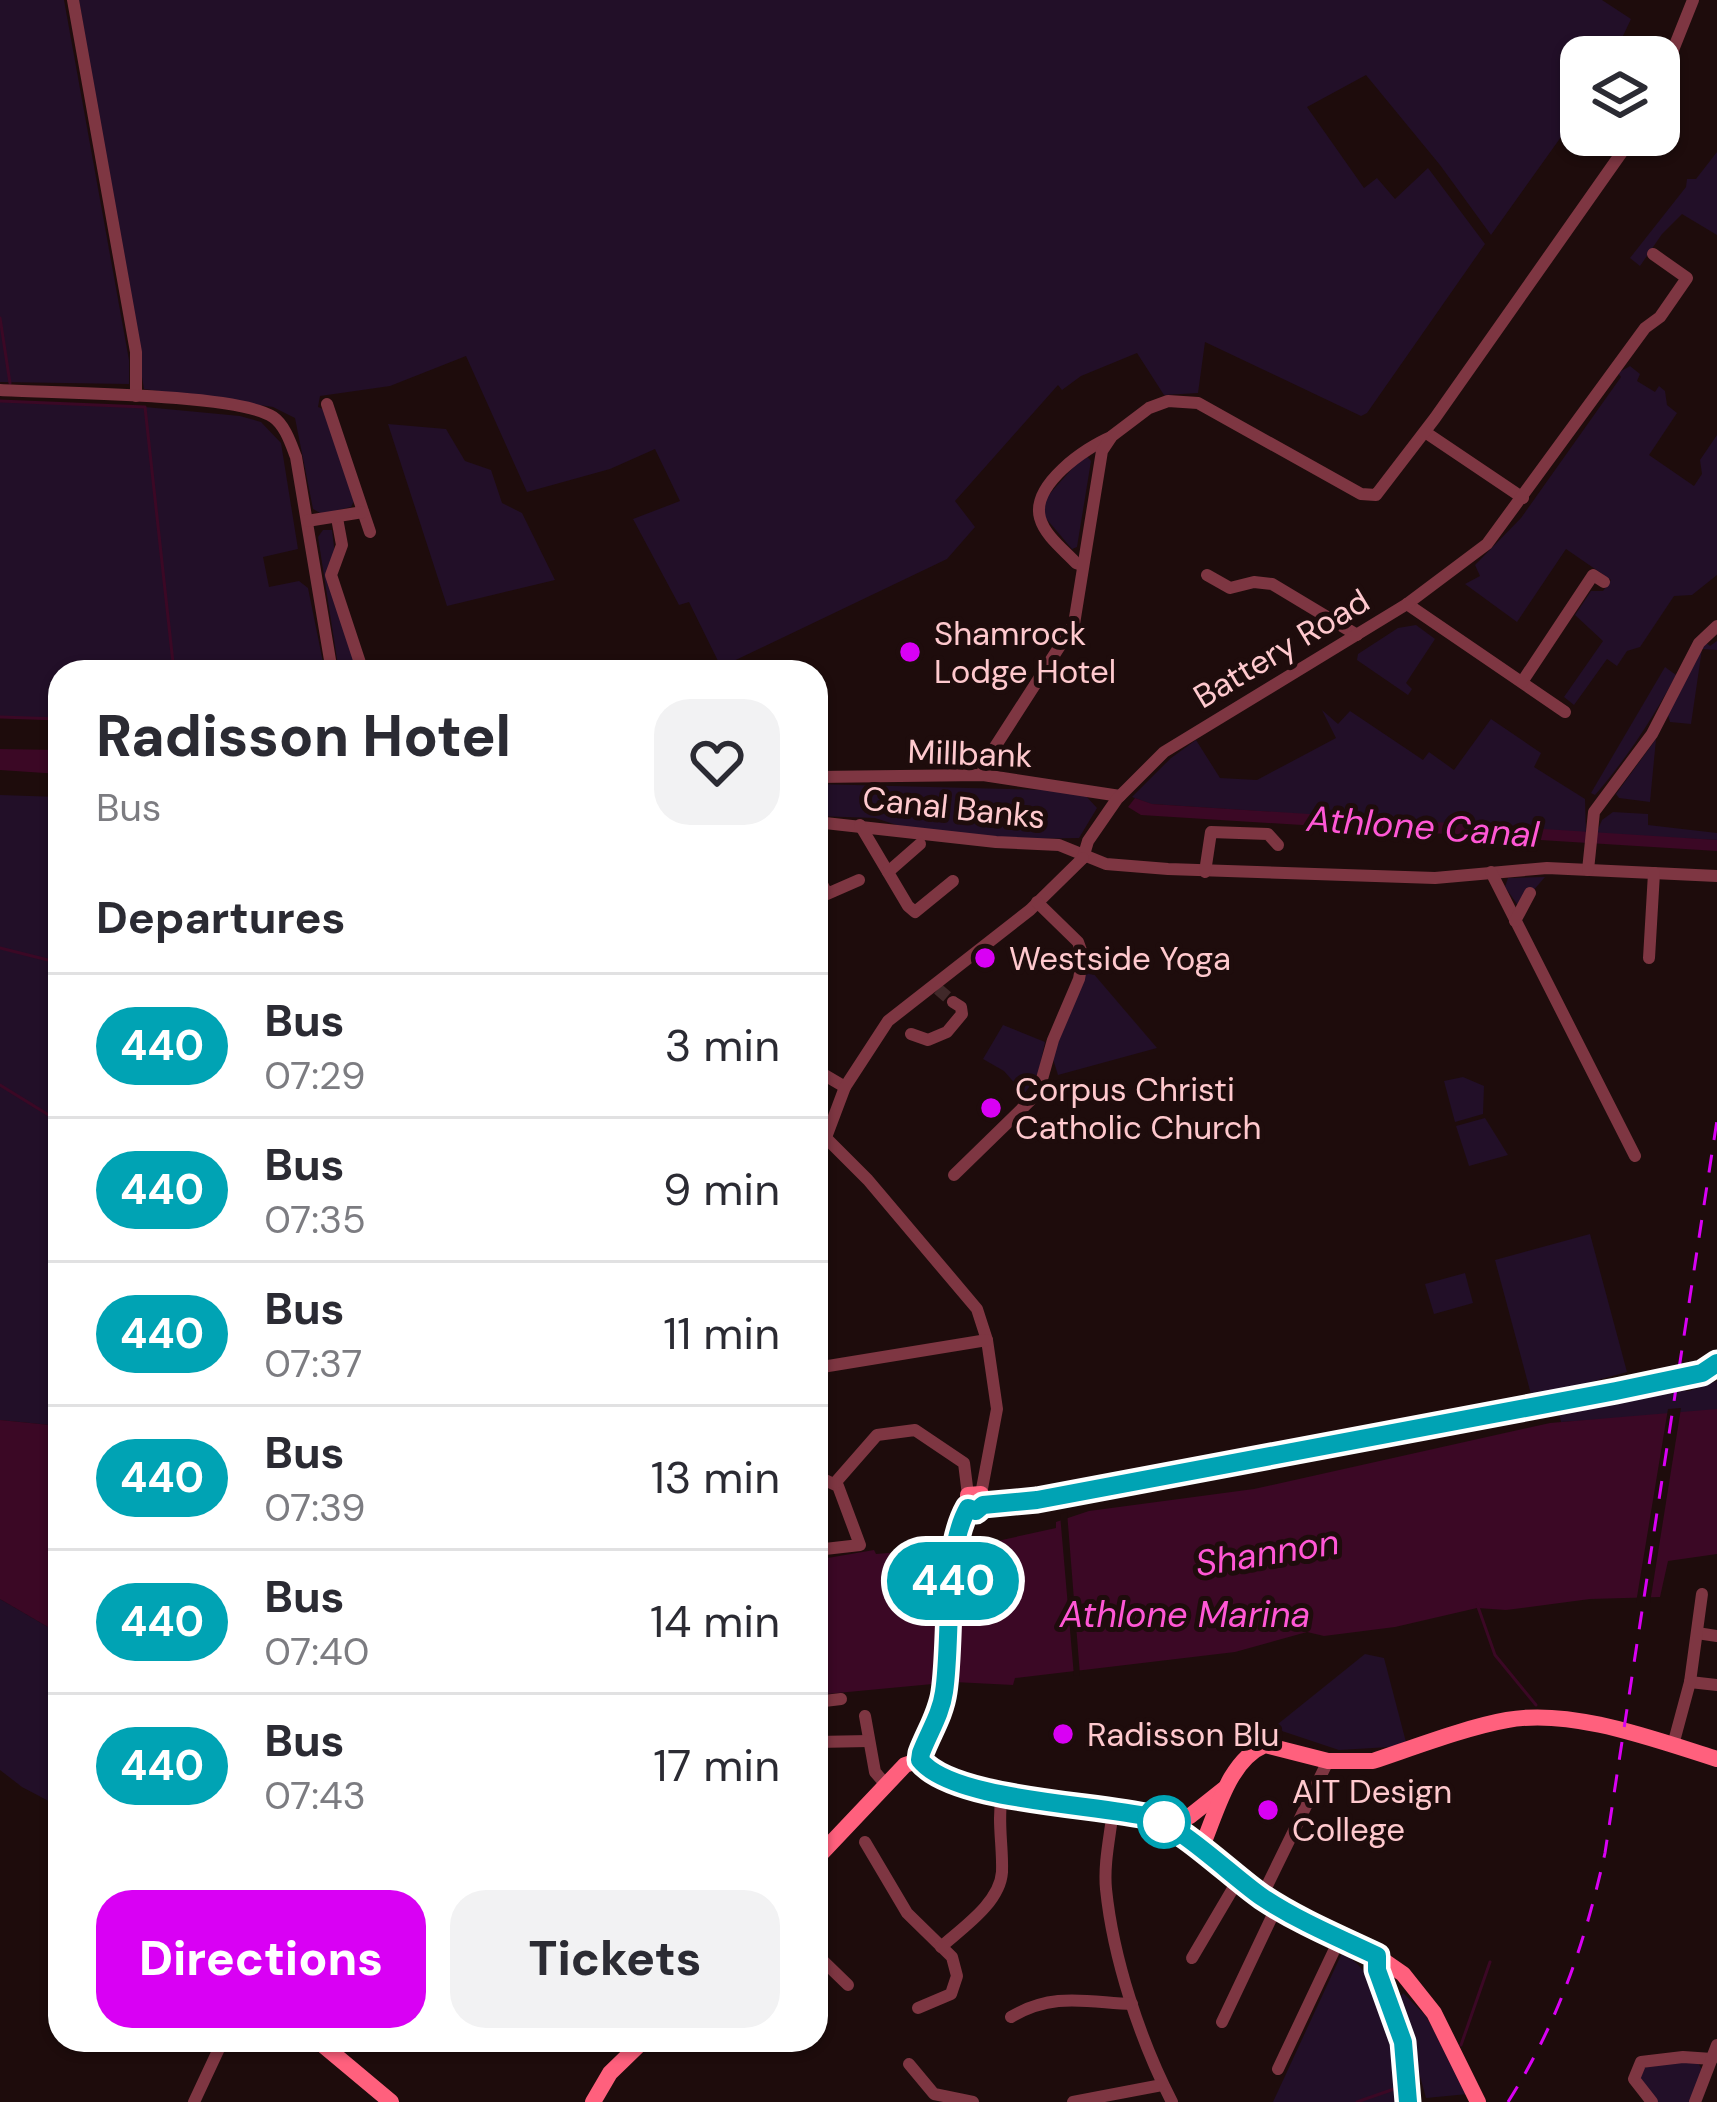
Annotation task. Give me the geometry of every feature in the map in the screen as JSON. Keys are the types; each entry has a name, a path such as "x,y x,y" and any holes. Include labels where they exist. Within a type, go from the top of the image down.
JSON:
{"street":[{"path":"73,0 136,352 136,396"},
{"path":"1679,36 1694,0"},
{"path":"1082,565 1046,531 1038,514 1041,496 1075,456 1160,402 1192,401 1369,497 1385,487 1620,156"},
{"name":"Battery Road","path":"828,1130 845,1087 876,1036 902,1025 935,987 1083,858 1088,841 1137,775 1180,740 1407,604 1487,544 1641,333 1657,320 1687,278 1653,254"},
{"path":"0,390 242,406 273,417 296,457 330,660"},
{"path":"327,404 370,532"},
{"path":"1425,432 1523,498"},
{"path":"983,775 984,764 1072,627 1098,460 1112,436"},
{"path":"308,521 363,512"},
{"path":"338,518 342,545 331,575 359,660"},
{"path":"1207,575 1230,588 1264,581 1358,635"},
{"path":"1522,682 1593,575 1604,582"},
{"path":"1407,604 1565,712"},
{"path":"1588,869 1594,812 1644,746 1699,643 1717,626"},
{"name":"Millbank","path":"828,777 983,775 1115,802"},
{"name":"Canal Banks","path":"828,823 1059,845 1106,864 1205,872 1435,878 1588,869 1717,876"},
{"path":"860,825 915,912 953,881"},
{"path":"1205,872 1210,832 1271,835 1278,845"},
{"name":"Canal Banks","path":"888,872 920,844"},
{"path":"1491,872 1635,1156"},
{"path":"1649,958 1654,873"},
{"path":"828,895 859,880"},
{"path":"1515,921 1530,893"},
{"path":"954,1174 1038,1093 1053,1040 1081,972 1083,956 1076,938 1037,902"},
{"path":"902,1025 928,1040 947,1032 962,1014 953,1002"},
{"path":"828,1077 845,1087"},
{"path":"828,1139 972,1299 987,1340 997,1409 975,1501 956,1543 944,1696 920,1760"},
{"path":"828,1366 987,1340"},
{"path":"975,1501 1037,1500 1709,1368"},
{"path":"835,1483 877,1435 916,1430 964,1463 975,1501"},
{"path":"828,1480 835,1483 854,1521 860,1545 828,1549"},
{"path":"1673,1745 1690,1682 1702,1594"},
{"path":"1697,1634 1717,1636"},
{"path":"1690,1682 1717,1685"},
{"path":"828,1701 841,1699"},
{"path":"865,1715 874,1772 887,1786"},
{"path":"1200,1851 1226,1787 1247,1755 1265,1745 1328,1761 1372,1761 1507,1719 1548,1719 1615,1728 1717,1759"},
{"path":"828,1742 869,1742"},
{"path":"828,1845 854,1827 905,1765 920,1760"},
{"path":"920,1760 935,1776 1002,1794 1143,1816 1171,1825 1269,1901 1403,1974 1434,2013 1478,2102"},
{"path":"1222,2022 1328,1761"},
{"path":"1171,1825 1209,1804 1226,1787"},
{"path":"941,1946 985,1905 1001,1880 998,1818 1002,1794"},
{"path":"1111,1825 1105,1873 1111,1914 1132,2004 1172,2102"},
{"path":"865,1842 907,1913 955,1963 955,1986 946,1998 918,2008"},
{"path":"1192,1958 1238,1880"},
{"path":"1278,2069 1340,1938"},
{"path":"1377,1956 1377,1970 1403,2042 1408,2102"},
{"path":"828,1966 848,1985"},
{"path":"1012,2017 1041,2002 1078,1997 1094,2003 1132,2004"},
{"path":"194,2102 218,2052"},
{"path":"331,2052 385,2100"},
{"path":"593,2102 610,2073 632,2052"},
{"path":"1652,2102 1634,2078 1639,2064 1714,2052 1696,2102"},
{"path":"910,2064 934,2094 974,2102"},
{"path":"1073,2102 1162,2085"}],"shaded area":[{"path":"0,0 64,0 129,360 129,384 0,382"},
{"path":"79,0 1602,0 1631,19 1623,36 1560,36 1560,138 1491,235 1366,75 1307,107 1364,188 1377,178 1395,199 1428,168 1485,244 1367,413 1361,416 1205,342 1198,393 1164,395 1137,353 1081,376 1062,390 1058,385 955,501 975,527 947,559 736,660 718,660 689,602 679,605 633,519 680,501 655,449 610,469 527,492 466,356 390,386 320,396 318,407 323,409 354,501 351,507 322,514 313,509 295,418 273,407 144,389"},
{"path":"1717,152 1717,235 1682,214 1640,266 1630,258 1686,187 1687,179 1696,179"},
{"path":"1630,366 1640,374 1637,381 1655,392 1659,386 1665,391 1667,405 1677,413 1649,455 1694,486 1702,474 1700,460 1717,435 1717,575 1692,595 1674,596 1640,647 1627,651 1617,666 1607,659 1574,705 1564,697 1603,641 1575,615 1591,591 1603,591 1611,580 1566,549 1517,622 1465,584 1480,576 1475,565 1521,518 1621,377 1618,373"},
{"path":"0,401 145,407 261,422 281,443 298,549 263,557 269,587 299,581 308,588 323,660 48,660 48,719 0,717"},
{"path":"388,424 446,429 465,461 491,470 502,503 522,513 555,580 447,606"},
{"path":"1085,454 1091,461 1077,547 1072,549 1044,516 1046,498"},
{"path":"323,530 332,530 335,555 328,566 354,660 337,660 318,537"},
{"path":"1416,625 1435,639 1406,683 1412,689 1408,695 1357,660 1358,654 1398,628"},
{"path":"1717,641 1717,650 1702,649 1691,724 1670,722 1668,715 1701,646"},
{"path":"1665,667 1676,675 1658,707 1618,767 1595,795 1591,793"},
{"path":"1322,710 1338,724 1350,711 1423,760 1429,752 1454,770 1491,719 1541,753 1534,767 1585,799 1586,833 1151,804 1132,797 1196,740 1220,778 1257,780 1336,738"},
{"path":"1656,739 1650,802 1619,798 1616,794"},
{"path":"828,784 1046,790 1086,796 1097,808 1079,838 1013,839 906,828 875,818 828,816"},
{"path":"0,795 48,797 48,1425 0,1420"},
{"path":"1613,812 1648,814 1648,825 1717,833 1717,840 1596,834 1602,820"},
{"path":"1545,877 1519,907 1505,887 1508,878"},
{"path":"1086,965 1157,1048 1058,1075 1052,1056"},
{"path":"1003,1025 1045,1042 1038,1075 1024,1094 1004,1071 983,1059"},
{"path":"1463,1077 1484,1086 1483,1114 1455,1122 1444,1081"},
{"path":"1485,1118 1508,1155 1469,1166 1456,1126"},
{"path":"1590,1234 1627,1372 1532,1398 1495,1260"},
{"path":"1465,1273 1473,1303 1434,1314 1425,1284"},
{"path":"1717,1381 1717,1409 1702,1413 1561,1422 1558,1409 1666,1389 1689,1391"},
{"path":"0,1599 48,1627 48,1801 0,1770"},
{"path":"1365,1654 1384,1658 1407,1746 1339,1750 1273,1728"},
{"path":"1342,1953 1358,1964 1380,1998 1396,2062 1399,2102 1273,2102"},
{"path":"1403,1993 1426,2016 1468,2094 1426,2098 1399,2000"},
{"path":"1690,2061 1703,2071 1691,2102 1658,2102 1640,2079 1646,2065"}],"water":[{"path":"0,749 48,750 48,773 0,770"},
{"name":"Athlone Canal","path":"1135,798 1152,804 1717,840 1717,851 1141,815 1128,807"},
{"path":"1717,1409 1717,1554 1668,1561 1660,1597 1590,1599 1506,1610 1477,1608 1395,1627 1324,1636 1307,1632 1235,1652 1015,1678 1013,1685 954,1682 828,1694 828,1558 874,1550 876,1554 924,1550 934,1555 1056,1528 1056,1522 1089,1511 1254,1489 1550,1423"},
{"path":"0,1420 48,1425 48,1627 0,1599"}],"pier":[{"path":"1681,1408 1650,1603 1636,1603 1668,1409"},
{"path":"1067,1512 1080,1675 1074,1676 1060,1514"}],"waterway":[{"path":"0,318 10,383"},
{"path":"0,401 145,407 173,660"},
{"path":"0,717 48,719"},
{"path":"0,948 48,960"},
{"path":"0,1085 48,1115"},
{"path":"1477,1604 1495,1655 1536,1705"},
{"path":"1461,2045 1490,1962"},
{"path":"1357,2102 1394,2089"}],"tunnel":[{"path":"938,989 953,1002"}],"railway":[{"path":"1508,2102 1568,1982 1605,1853 1717,1120"}],"bus line":[{"name":"440","path":"1408,2102 1403,2042 1377,1970 1377,1956 1277,1906 1158,1819 1002,1794 935,1776 926,1768 921,1753 944,1696 956,1543 963,1516 968,1508 976,1511 983,1505 1037,1500 1616,1391 1702,1373 1717,1363"}],"place":[{"name":"Shamrock Lodge Hotel","path":"910,652"},
{"name":"Westside Yoga","path":"985,958"},
{"name":"Corpus Christi Catholic Church","path":"991,1108"},
{"name":"Radisson Blu","path":"1063,1734"},
{"name":"AIT Design College","path":"1268,1810"}],"water label":[{"name":"Shannon","path":"1267,1552"},
{"name":"Athlone Marina","path":"1185,1614"}]}
